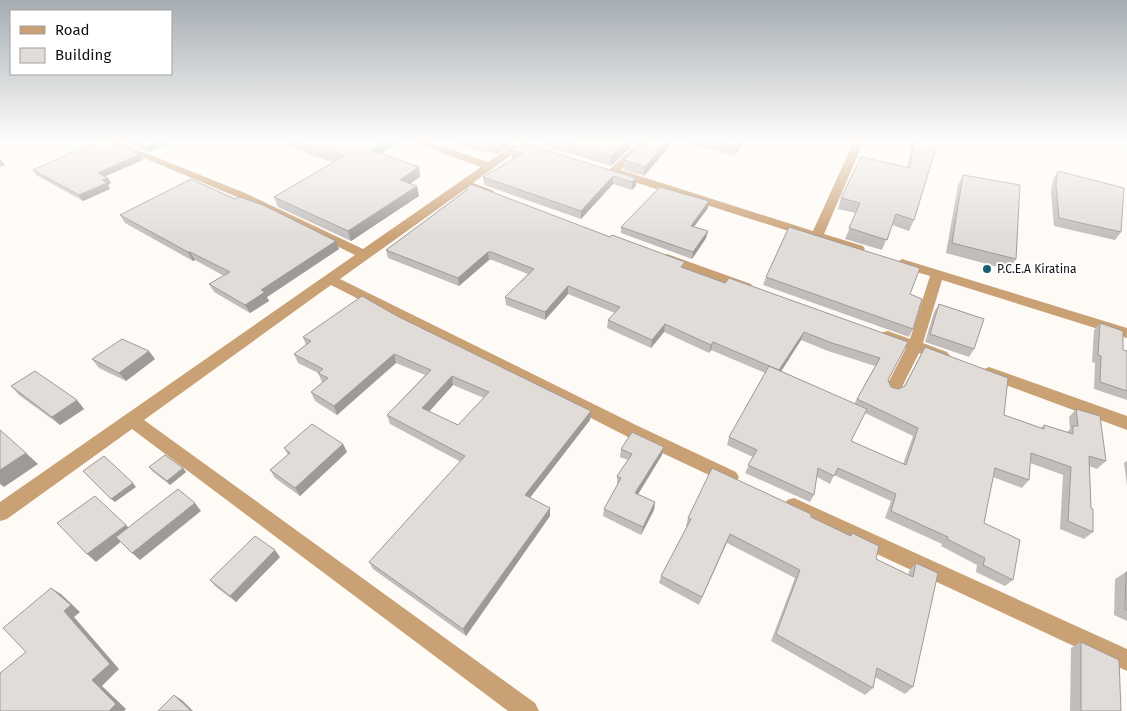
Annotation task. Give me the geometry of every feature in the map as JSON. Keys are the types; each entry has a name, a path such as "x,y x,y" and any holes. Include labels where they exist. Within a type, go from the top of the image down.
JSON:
{"street":[{"path":"191,174 241,194 366,255"},
{"path":"0,513 366,255 476,174"},
{"path":"621,174 872,253"},
{"path":"817,235 844,174"},
{"path":"464,183 501,197"},
{"path":"651,252 764,293"},
{"path":"891,259 1127,334"},
{"path":"893,389 914,346 937,274"},
{"path":"330,280 632,431 749,486"},
{"path":"877,332 952,359"},
{"path":"979,369 1127,423"},
{"path":"132,420 528,711"},
{"path":"776,498 1127,660"}],"building":[{"path":"41,174 100,174 108,178 102,180 107,183 79,195"},
{"path":"313,174 409,174 400,180 417,186 348,231 274,197"},
{"path":"488,174 624,174 636,178 632,182 613,176 581,211 483,177"},
{"path":"853,174 928,174 914,220 896,214 887,240 849,228 860,203 841,198"},
{"path":"1058,174 1070,174 1124,188 1121,232 1059,218 1056,184"},
{"path":"963,175 1020,185 1016,259 952,243"},
{"path":"191,179 235,199 240,197 263,205 336,241 261,290 265,292 245,305 209,284 230,272 188,252 120,215"},
{"path":"471,184 610,237 612,235 685,262 681,267 725,283 729,278 908,342 888,380 891,387 898,389 905,386 925,347 1008,378 1004,415 1044,429 1044,425 1073,434 1073,426 1078,426 1076,409 1100,416 1106,461 1089,456 1093,532 1068,521 1071,467 1031,453 1029,480 995,468 984,523 1020,540 1013,580 983,565 985,558 947,539 948,537 891,511 896,494 838,468 834,476 818,468 814,495 748,465 757,450 729,437 769,366 867,409 851,441 906,465 918,428 857,399 880,358 804,332 779,370 713,342 711,345 665,324 652,340 608,320 620,307 568,286 545,312 505,297 534,269 491,252 488,252 458,278 386,250 467,190 466,188"},
{"path":"660,187 709,201 691,226 708,231 693,252 621,227"},
{"path":"789,227 920,268 910,294 922,299 913,329 766,277"},
{"path":"362,296 397,316 591,411 525,495 550,508 463,629 369,562 465,456 387,415 431,370 394,354 334,406 311,392 328,378 318,373 323,369 294,354 311,341 303,337","holes":["452,376 489,392 458,425 422,408"]},
{"path":"939,304 984,319 974,349 930,334"},
{"path":"1100,323 1123,331 1123,350 1127,351 1127,391 1100,382 1101,356 1098,355"},
{"path":"122,339 149,351 119,373 92,359"},
{"path":"35,371 77,400 52,417 11,386"},
{"path":"312,424 343,444 295,488 270,470 290,453 284,448"},
{"path":"0,430 26,453 0,470"},
{"path":"632,432 664,447 635,493 655,502 643,527 604,509 621,478 617,476 632,454 621,449"},
{"path":"165,455 183,468 167,481 149,467"},
{"path":"104,456 133,483 111,499 83,471"},
{"path":"712,468 811,514 811,517 851,536 852,533 879,546 876,559 913,577 916,563 938,573 913,687 877,668 873,688 776,634 800,570 730,534 702,597 661,576 691,519 688,518"},
{"path":"178,489 195,503 132,553 116,537"},
{"path":"95,496 126,525 87,554 57,523"},
{"path":"255,536 275,550 230,596 210,580"},
{"path":"1127,572 1127,610 1125,609"},
{"path":"51,588 71,605 64,611 110,664 92,680 116,704 109,711 0,711 0,673 26,652 3,628"},
{"path":"1081,642 1119,660 1121,711 1081,711"},
{"path":"174,695 191,711 158,711"}],"place":[{"name":"P.C.E.A Kiratina","path":"987,269"}]}
